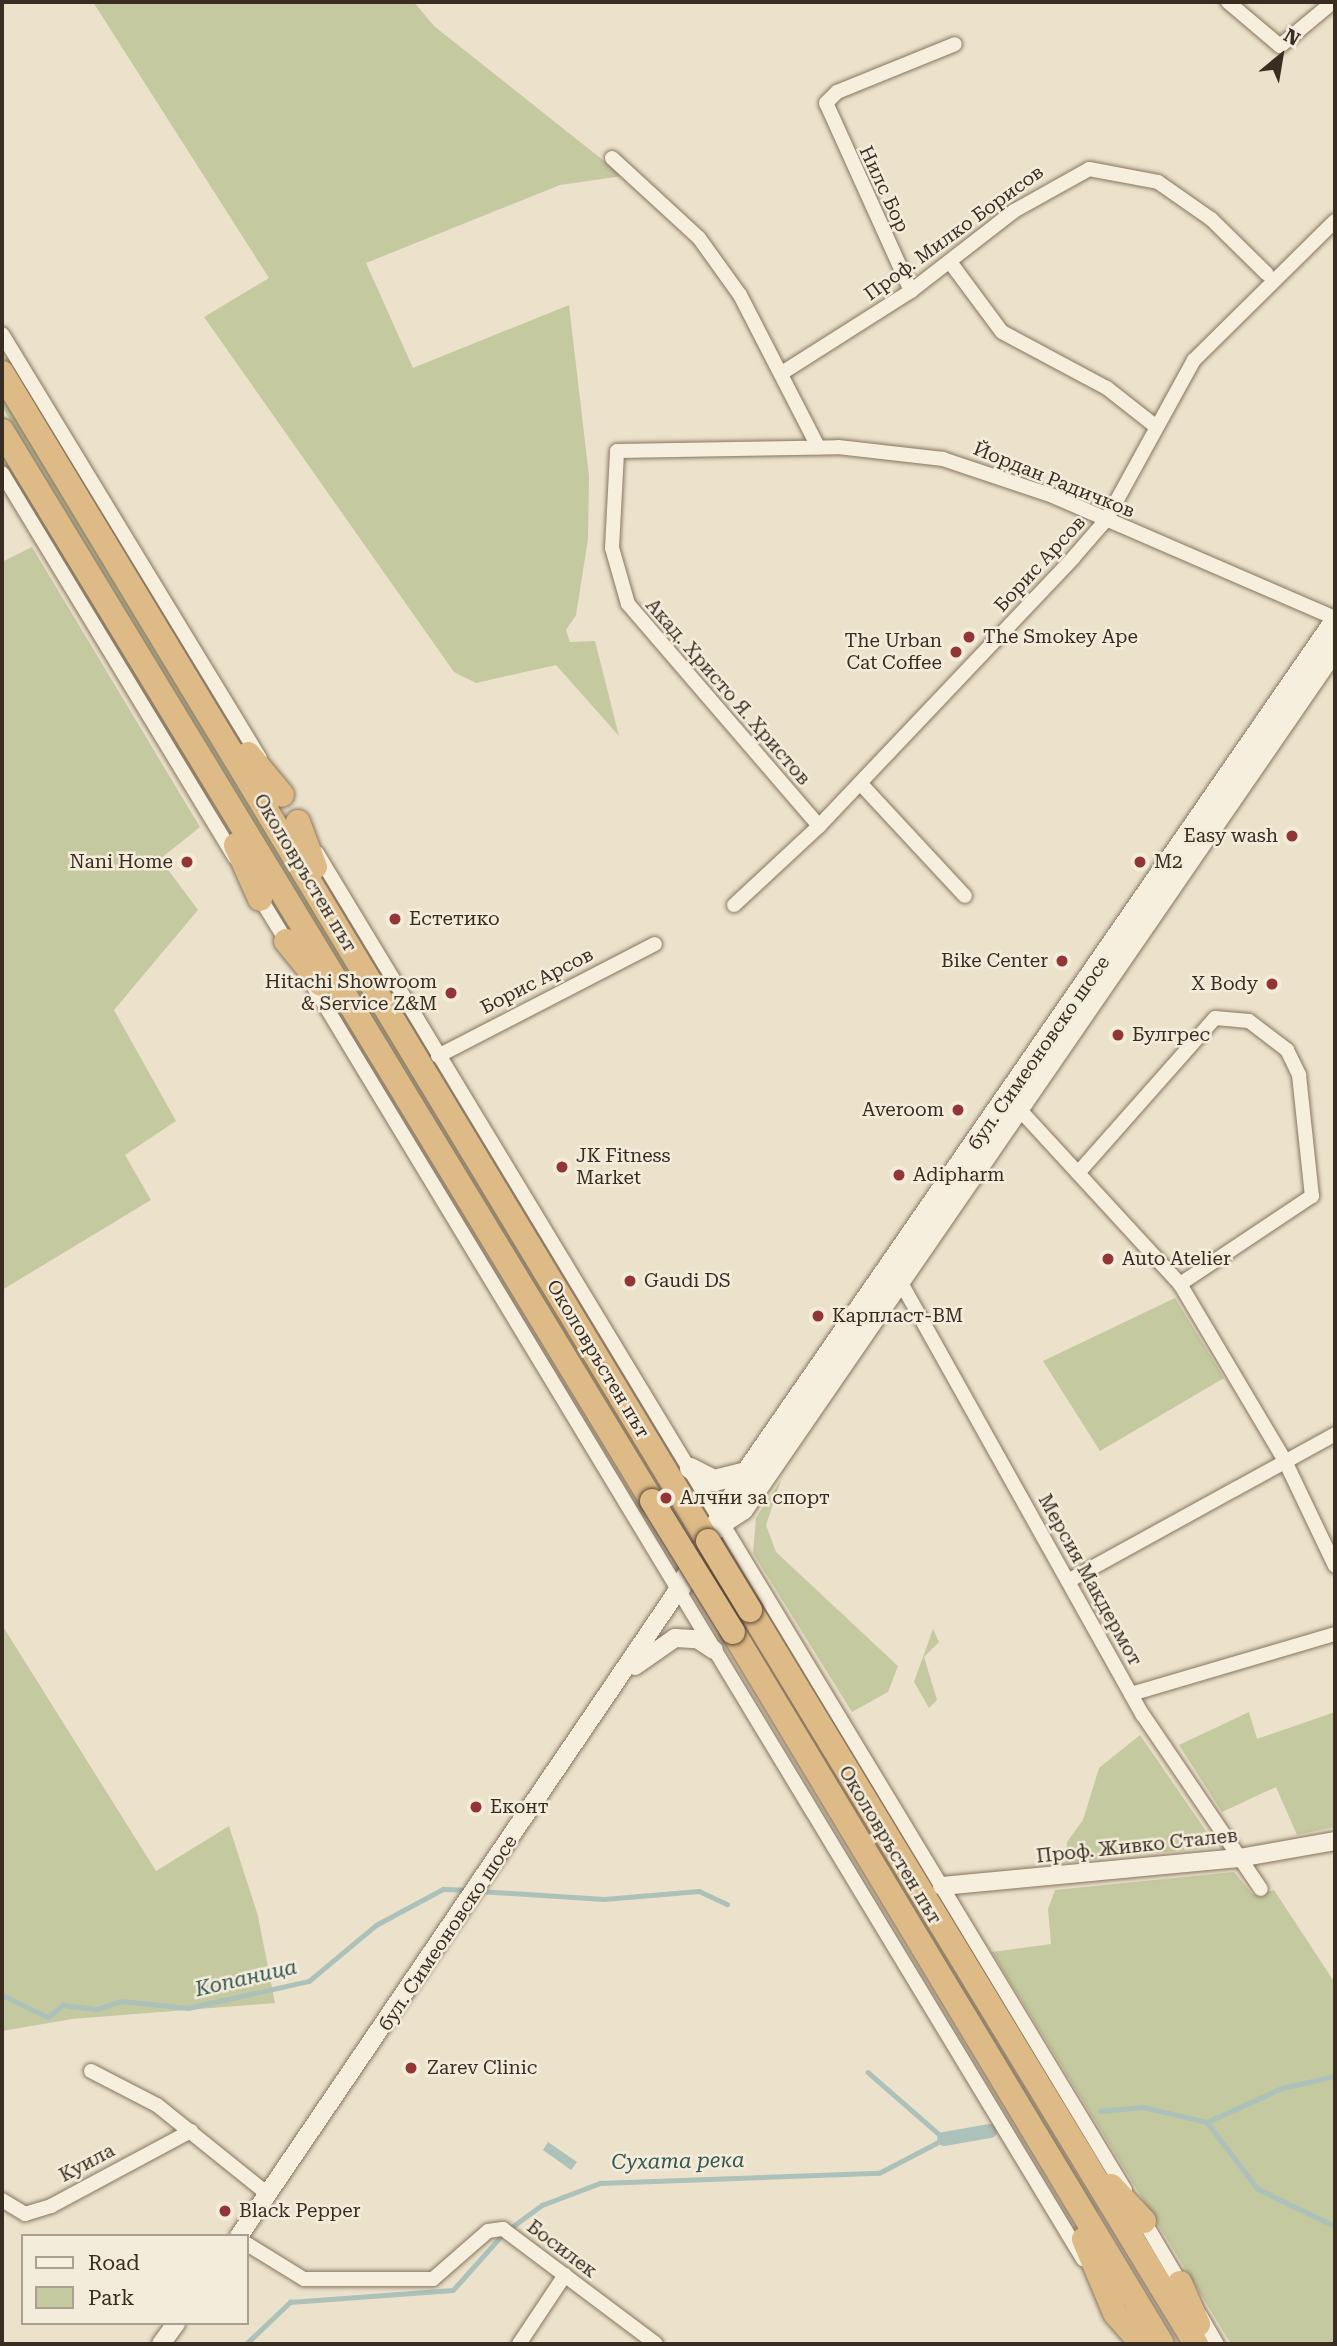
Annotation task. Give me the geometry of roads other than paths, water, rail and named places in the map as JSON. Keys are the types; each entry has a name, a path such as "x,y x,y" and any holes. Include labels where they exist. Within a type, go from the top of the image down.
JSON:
{"highway":[{"name":"Околовръстен път","path":"2,373 334,920 680,1474 750,1610 1196,2344"},
{"name":"Околовръстен път","path":"2,431 376,1053 733,1632 1162,2344"},
{"path":"200,697 282,795"},
{"path":"192,745 260,899"},
{"path":"298,822 334,920"},
{"path":"286,941 376,1053"},
{"path":"1073,2144 1144,2221"},
{"path":"1050,2159 1115,2313 1143,2344"},
{"path":"1180,2283 1206,2344"}],"main road":[{"name":"бул. Симеоновско шосе","path":"722,1522 742,1509 1020,1110 1331,649 1335,619"},
{"name":"бул. Симеоновско шосе","path":"678,1590 722,1522 746,1472 1331,649"},
{"path":"680,1474 714,1480 746,1472"}],"street":[{"path":"1228,2 1280,46 1333,2"},
{"name":"Нилс Бор","path":"911,291 826,103 837,92 955,44"},
{"path":"612,158 699,238 785,371 818,446"},
{"name":"Проф. Милко Борисов","path":"785,371 911,291 1014,211 1075,174 1122,171 1158,182 1211,219 1267,274"},
{"name":"Борис Арсов","path":"734,905 819,826 1106,520 1154,425 1194,360 1335,221"},
{"path":"950,262 1002,332 1107,388 1154,425"},
{"path":"2,334 438,1056 680,1474 722,1522 1217,2344"},
{"name":"Йордан Радичков","path":"617,452 818,446 943,459 1106,520 1335,619"},
{"name":"Акад. Христо Я. Христов","path":"617,452 612,548 628,604 819,826"},
{"path":"2,473 1134,2344"},
{"path":"860,783 965,896"},
{"name":"Борис Арсов","path":"438,1056 655,944"},
{"path":"1079,1173 1202,1029 1230,1017 1269,1033 1295,1062 1312,1196 1180,1284"},
{"path":"1020,1110 1180,1284 1285,1461 1335,1566"},
{"name":"Мерсия Макдермот","path":"900,1281 1131,1694 1261,1889"},
{"path":"1068,1581 1335,1434"},
{"name":"бул. Симеоновско шосе","path":"240,2234 483,1883 678,1590"},
{"path":"1131,1694 1335,1634"},
{"path":"607,1697 665,1642 697,1639 714,1650"},
{"name":"Проф. Живко Сталев","path":"942,1886 1239,1858 1335,1841"},
{"path":"91,2071 191,2131 269,2195"},
{"name":"Куила","path":"2,2200 25,2214 51,2206 191,2131"},
{"name":"Босилек","path":"248,2245 304,2278 433,2278 488,2231 508,2233 656,2344"},
{"path":"519,2344 565,2275"},
{"path":"163,2342 175,2325"}],"water":[{"path":"548,2142 577,2162 571,2170 543,2150"}],"waterway":[{"name":"Копаница","path":"2,1995 48,2017 63,2005 97,2009 122,2001 188,2008 309,1981 376,1925 443,1889 467,1890"},
{"name":"Копаница","path":"479,1891 604,1899 699,1891 727,1904"},
{"name":"Сухата река","path":"509,2229 542,2205 600,2183 879,2173 944,2139 868,2073"},
{"name":"Сухата река","path":"1100,2111 1143,2107 1207,2122 1282,2088 1335,2076"},
{"path":"1207,2122 1258,2189 1335,2226"},
{"name":"Сухата река","path":"944,2139 990,2131"},
{"name":"Сухата река","path":"246,2344 290,2302 453,2290 502,2235"}],"place":[{"name":"The Smokey Ape","path":"969,637"},
{"name":"The Urban Cat Coffee","path":"956,652"},
{"name":"Easy wash","path":"1292,836"},
{"name":"Nani Home","path":"187,862"},
{"name":"M2","path":"1140,862"},
{"name":"Естетико","path":"395,919"},
{"name":"Bike Center","path":"1062,961"},
{"name":"X Body","path":"1272,984"},
{"name":"Hitachi Showroom & Service Z&M","path":"451,993"},
{"name":"Булгрес","path":"1118,1035"},
{"name":"Averoom","path":"958,1110"},
{"name":"JK Fitness Market","path":"562,1167"},
{"name":"Adipharm","path":"899,1175"},
{"name":"Auto Atelier","path":"1108,1259"},
{"name":"Gaudi DS","path":"630,1281"},
{"name":"Карпласт-ВМ","path":"818,1316"},
{"name":"Алчни за спорт","path":"666,1498"},
{"name":"Еконт","path":"476,1807"},
{"name":"Zarev Clinic","path":"411,2068"},
{"name":"Black Pepper","path":"225,2211"}]}
